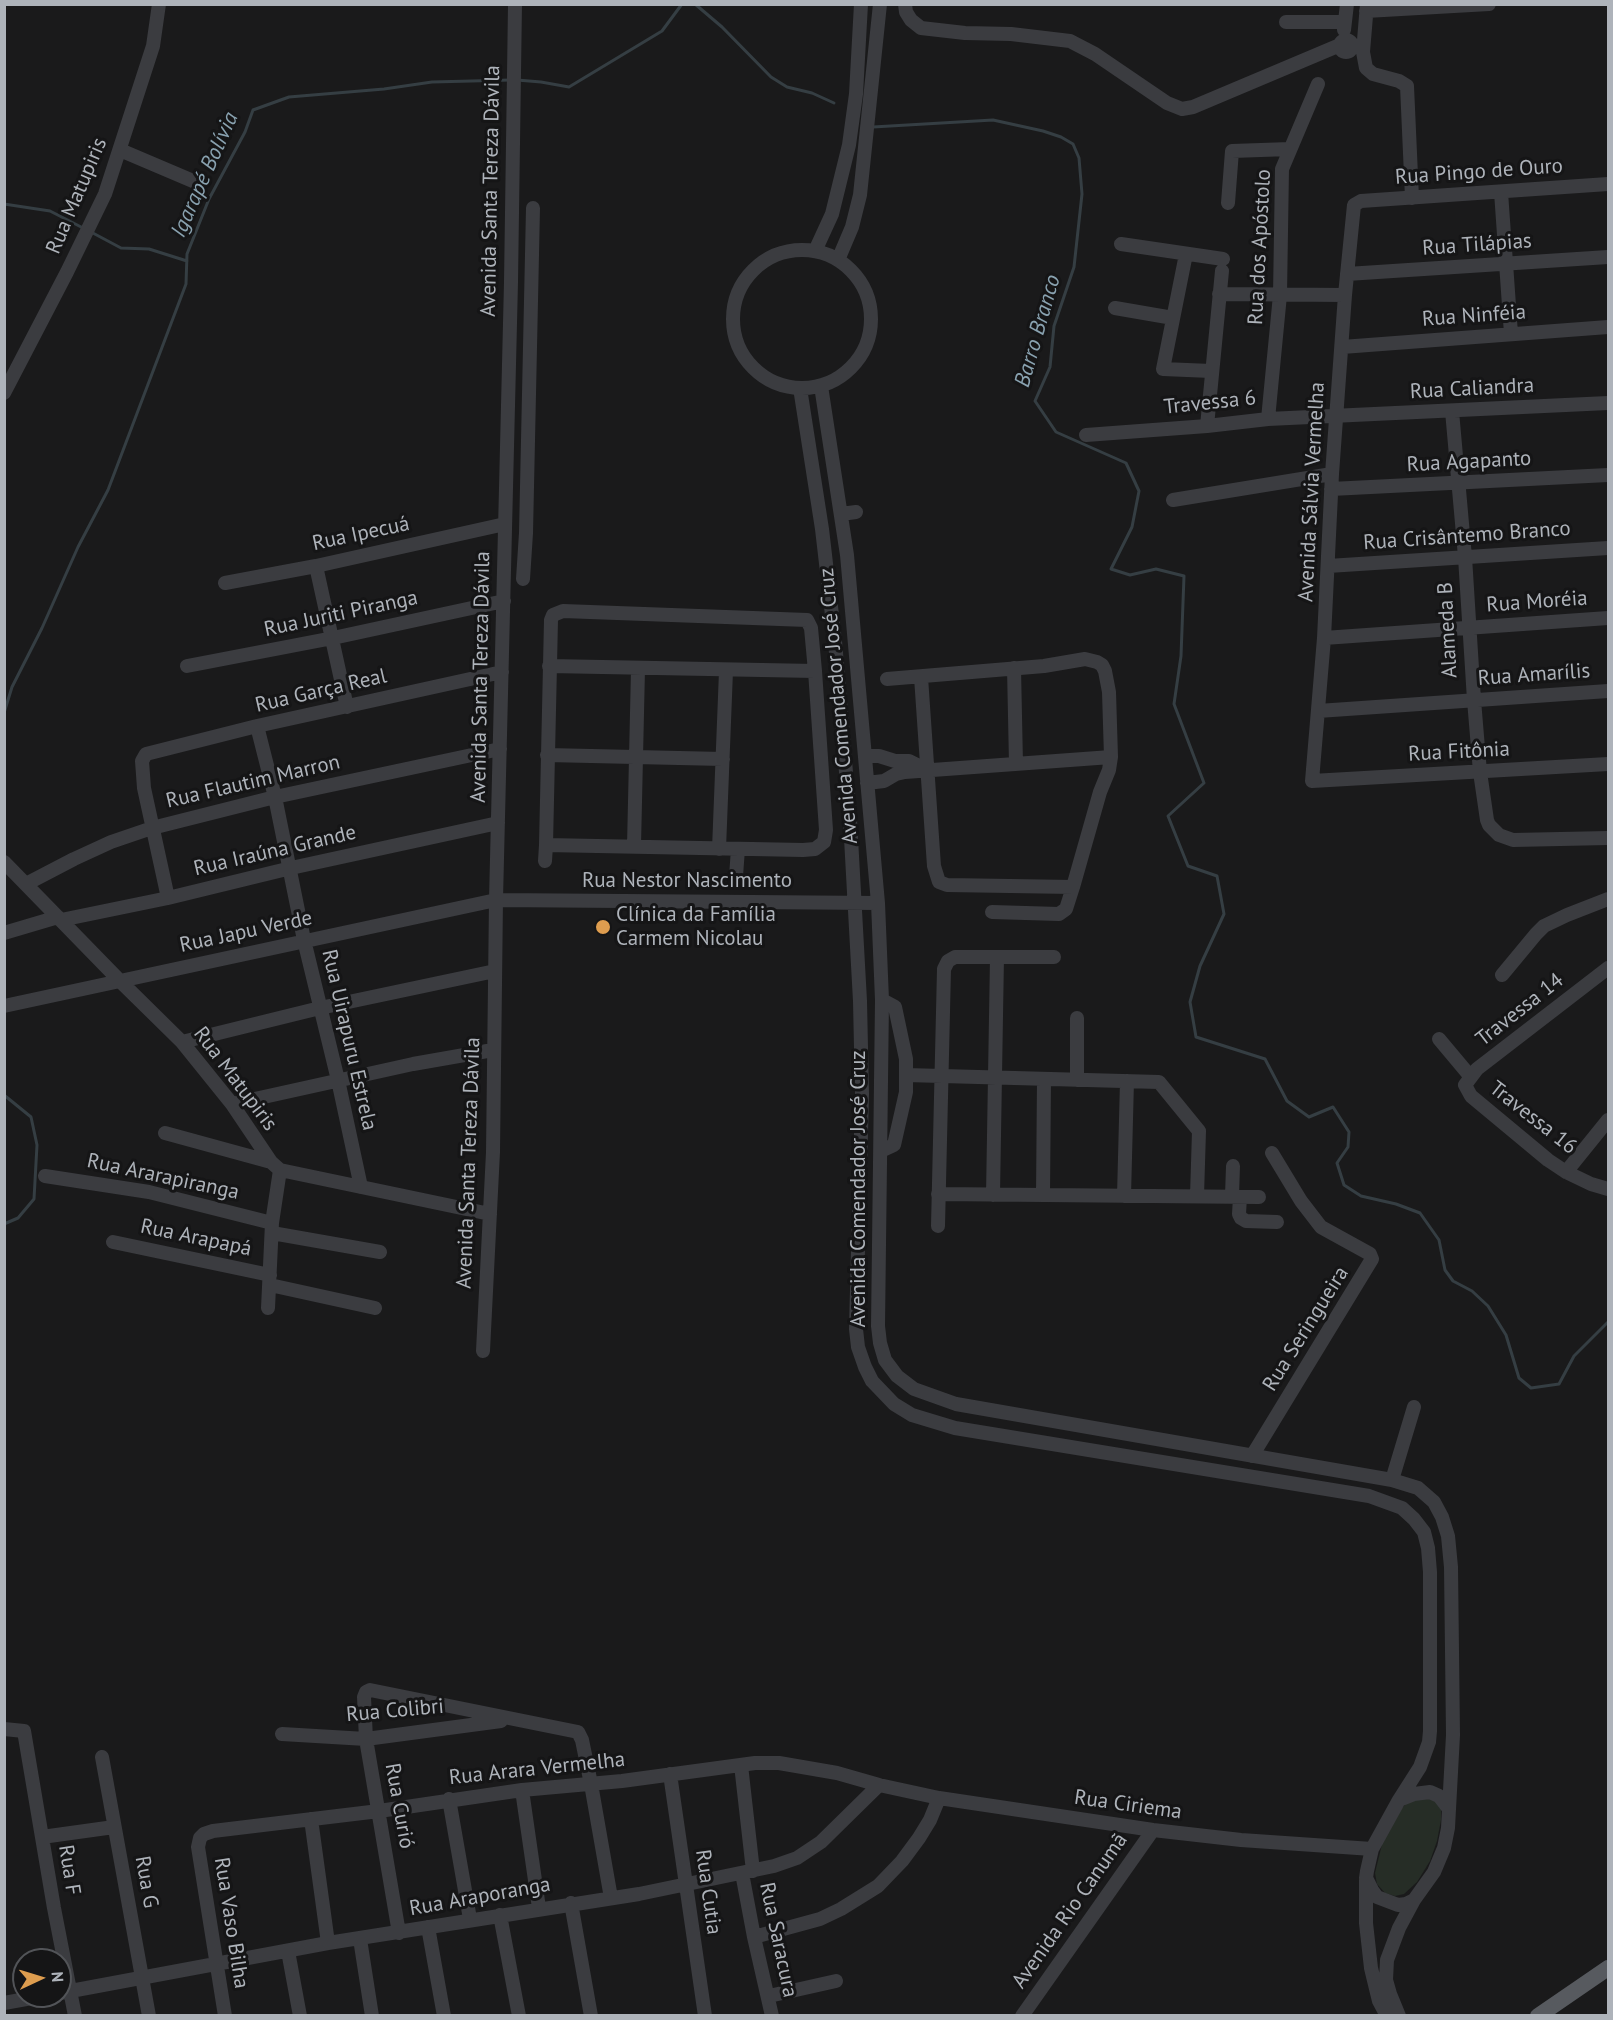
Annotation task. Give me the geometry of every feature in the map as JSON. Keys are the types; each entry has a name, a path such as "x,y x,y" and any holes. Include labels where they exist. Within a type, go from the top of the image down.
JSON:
{"main road":[{"path":"1538,2016 1608,1968"}],"street":[{"name":"Rua Matupiris","path":"6,388 84,240 105,194 153,46 159,4"},
{"name":"Avenida Santa Tereza Dávila","path":"483,1350 493,1152 493,1050 515,4"},
{"path":"815,251 832,214 849,145 855,101 861,4"},
{"path":"838,260 852,227 860,195 880,8 906,8 911,20 921,28 965,33 1011,34 1070,41 1095,54 1167,103 1182,109 1193,107 1341,43 1347,4"},
{"path":"1412,198 1407,86 1399,81 1373,74 1366,68 1364,52 1366,8 1489,4"},
{"path":"1286,22 1345,22"},
{"name":"Rua dos Apóstolo","path":"1268,418 1280,295 1282,169 1318,84"},
{"path":"1228,203 1232,151 1290,149"},
{"path":"120,150 200,184"},
{"name":"Rua Pingo de Ouro","path":"1354,205 1361,201 1608,184"},
{"path":"1501,192 1511,334"},
{"name":"Avenida Sálvia Vermelha","path":"1312,782 1324,638 1331,489 1345,295 1354,205"},
{"path":"523,579 533,208"},
{"path":"1121,244 1186,254 1222,265 1207,426"},
{"path":"815,251 838,260 853,273 864,289 870,309 870,328 865,347 854,364 839,377 821,386 800,388 770,381 746,361 734,333 733,311 743,282 765,260 784,252 815,251"},
{"path":"1186,254 1163,369 1211,371"},
{"name":"Rua Tilápias","path":"1347,274 1608,257"},
{"path":"1220,294 1345,295"},
{"path":"1115,308 1173,318"},
{"name":"Rua Ninféia","path":"1342,346 1608,327"},
{"name":"Avenida Comendador José Cruz","path":"821,386 845,498 841,514 847,555 878,903 882,1000 878,1326 885,1360 897,1376 914,1389 956,1404 1392,1480 1418,1488 1434,1502 1442,1517 1448,1536 1451,1567 1453,1735 1449,1809"},
{"name":"Avenida Comendador José Cruz","path":"800,388 814,515 843,728 855,903 862,1094 856,1329 858,1347 872,1381 903,1410 955,1428 1369,1496 1402,1508 1414,1518 1424,1532 1428,1548 1430,1742 1420,1767 1399,1800"},
{"name":"Rua Caliandra","path":"1337,416 1608,403"},
{"name":"Alameda B","path":"1452,411 1480,772 1487,820 1493,830 1505,837 1525,841 1608,838"},
{"name":"Travessa 6","path":"1086,435 1207,426 1268,418 1337,416"},
{"path":"1173,500 1332,474"},
{"name":"Rua Agapanto","path":"1331,489 1608,475"},
{"path":"841,514 856,512"},
{"name":"Rua Ipecuá","path":"225,583 316,566 505,524"},
{"name":"Rua Crisântemo Branco","path":"1328,566 1608,548"},
{"path":"316,566 347,706"},
{"name":"Rua Juriti Piranga","path":"187,666 333,638 504,601"},
{"path":"545,861 549,666 553,615 563,611 803,619 810,623 819,730 828,753 826,830 824,842 819,847 811,849 719,849 546,845"},
{"name":"Rua Moréia","path":"1324,638 1608,618"},
{"path":"887,679 921,678 1044,666 1085,659 1097,662 1105,671 1112,725 1109,770 1100,792 1069,903 1063,913 1052,915 992,912"},
{"path":"549,666 815,671"},
{"path":"1014,668 1016,764"},
{"path":"634,846 638,669"},
{"path":"719,849 726,671"},
{"name":"Rua Garça Real","path":"152,828 144,788 141,761 143,756 257,726 502,672"},
{"path":"921,678 934,866 939,882 947,885 1073,887"},
{"name":"Rua Amarílis","path":"1318,711 1608,691"},
{"name":"Rua Uirapuru Estrela","path":"257,726 275,797 304,940 361,1187"},
{"path":"819,730 843,728"},
{"name":"Rua Flautim Marron","path":"26,884 111,842 152,828 275,797 500,749"},
{"path":"547,755 723,759"},
{"path":"865,756 909,761 927,770"},
{"path":"867,783 884,781 899,773 927,770 1111,757"},
{"name":"Rua Fitônia","path":"1312,782 1608,764"},
{"name":"Rua Iraúna Grande","path":"4,933 498,823"},
{"path":"152,828 168,898"},
{"path":"736,876 738,849"},
{"name":"Rua Matupiris","path":"4,862 182,1042 232,1104 275,1166"},
{"path":"1502,975 1544,926 1608,899"},
{"name":"Rua Nestor Nascimento","path":"496,900 878,903"},
{"name":"Rua Japu Verde","path":"4,1006 496,900"},
{"path":"938,1226 944,969 948,961 955,957 1054,957"},
{"path":"993,1195 997,957"},
{"name":"Travessa 14","path":"1468,1083 1608,968"},
{"path":"182,1042 320,1008 495,971"},
{"path":"881,1151 894,1145 906,1092 906,1059 895,1007 882,1000"},
{"path":"1077,1018 1077,1080"},
{"name":"Travessa 16","path":"1438,1039 1468,1083 1471,1096 1548,1160 1566,1172 1608,1189"},
{"path":"232,1104 413,1064 493,1050"},
{"path":"906,1075 1159,1082 1199,1131 1197,1196"},
{"path":"1042,1195 1044,1079"},
{"path":"1124,1196 1126,1081"},
{"path":"1566,1172 1608,1120"},
{"path":"165,1132 275,1166 490,1214"},
{"name":"Rua Seringueira","path":"1252,1456 1372,1259 1370,1254 1321,1227 1301,1201 1272,1153"},
{"path":"268,1308 275,1166"},
{"path":"1233,1166 1239,1214 1242,1218 1246,1221 1277,1222"},
{"name":"Rua Ararapiranga","path":"45,1176 149,1192 272,1228 380,1252"},
{"path":"938,1194 1259,1197"},
{"name":"Rua Arapapá","path":"114,1242 375,1308"},
{"path":"1392,1480 1414,1407"},
{"name":"Rua Colibri","path":"370,1690 578,1732 581,1736 591,1784"},
{"name":"Rua Curió","path":"370,1690 364,1697 366,1739 399,1933"},
{"name":"Rua Colibri","path":"282,1734 366,1739 512,1719"},
{"name":"Rua F","path":"4,1729 24,1731 58,1948"},
{"name":"Rua G","path":"102,1756 149,2016"},
{"name":"Rua Arara Vermelha","path":"200,1838 213,1831 379,1811 448,1799 755,1763 798,1765 879,1785"},
{"name":"Rua Saracura","path":"741,1765 754,1937 772,2016"},
{"name":"Rua Cutia","path":"670,1774 705,2016"},
{"path":"591,1784 611,1898"},
{"name":"Rua Ciriema","path":"879,1785 939,1798 1153,1830 1241,1840 1372,1849"},
{"name":"Rua Araporanga","path":"72,1991 328,1943 686,1885 774,1866 808,1851 830,1834 879,1785"},
{"path":"522,1790 539,1908"},
{"path":"1387,2016 1377,1994 1371,1968 1366,1923 1366,1878 1372,1849 1399,1800 1414,1794 1430,1792 1439,1796 1449,1809 1448,1828 1444,1848 1434,1872 1414,1900 1399,1928 1387,1960 1386,1980 1399,2016"},
{"path":"754,1937 820,1919 878,1886 902,1862 920,1838 939,1798"},
{"path":"448,1799 470,1919"},
{"path":"311,1819 328,1943"},
{"path":"42,1838 114,1827"},
{"name":"Avenida Rio Canumã","path":"1022,2016 1153,1830"},
{"name":"Rua Vaso Bilha","path":"200,1838 198,1847 225,2016"},
{"path":"1366,1878 1372,1890 1383,1900 1398,1905 1414,1900"},
{"path":"571,1903 591,2016"},
{"path":"500,1915 519,2016"},
{"path":"428,1927 444,2016"},
{"path":"360,1939 372,2016"},
{"path":"288,1951 300,2016"},
{"path":"769,1996 836,1981"}],"shaded area":[{"path":"1432,1796 1441,1809 1441,1820 1430,1861 1417,1882 1404,1894 1395,1896 1385,1893 1377,1884 1375,1873 1383,1840 1398,1812 1411,1799"}],"waterway":[{"name":"Igarapé Bolívia","path":"517,80 569,87 662,31 682,4"},
{"name":"Barro Branco","path":"695,4 722,27 771,77 787,87 812,93 834,103"},
{"name":"Igarapé Bolívia","path":"4,713 12,687 42,628 78,547 108,490 186,284 187,254 209,199 245,132 253,110 289,97 384,89 432,82 511,80"},
{"name":"Barro Branco","path":"873,127 993,120 1061,137 1073,144 1079,158 1082,194 1074,267 1054,326 1050,367 1035,401 1056,432 1126,463 1139,491 1132,527 1111,569 1130,575 1156,569 1184,576 1181,656 1174,704 1204,783 1168,816 1188,866 1217,876 1224,914 1200,966 1190,1002 1196,1037 1265,1059 1287,1101 1309,1117 1333,1107 1349,1132 1348,1147 1337,1163 1344,1185 1361,1196 1396,1204 1420,1213 1439,1240 1445,1270 1453,1281 1472,1291 1488,1306 1506,1335 1519,1378 1531,1388 1559,1384 1574,1356 1608,1322"},
{"path":"4,204 50,211 85,229"},
{"path":"91,232 121,248 149,249 187,261"},
{"name":"Igarapé Bolívia","path":"4,1095 31,1117 37,1145 34,1199 18,1218 4,1224"}],"place":[{"name":"Clínica da Família Carmem Nicolau","path":"603,927"}]}
